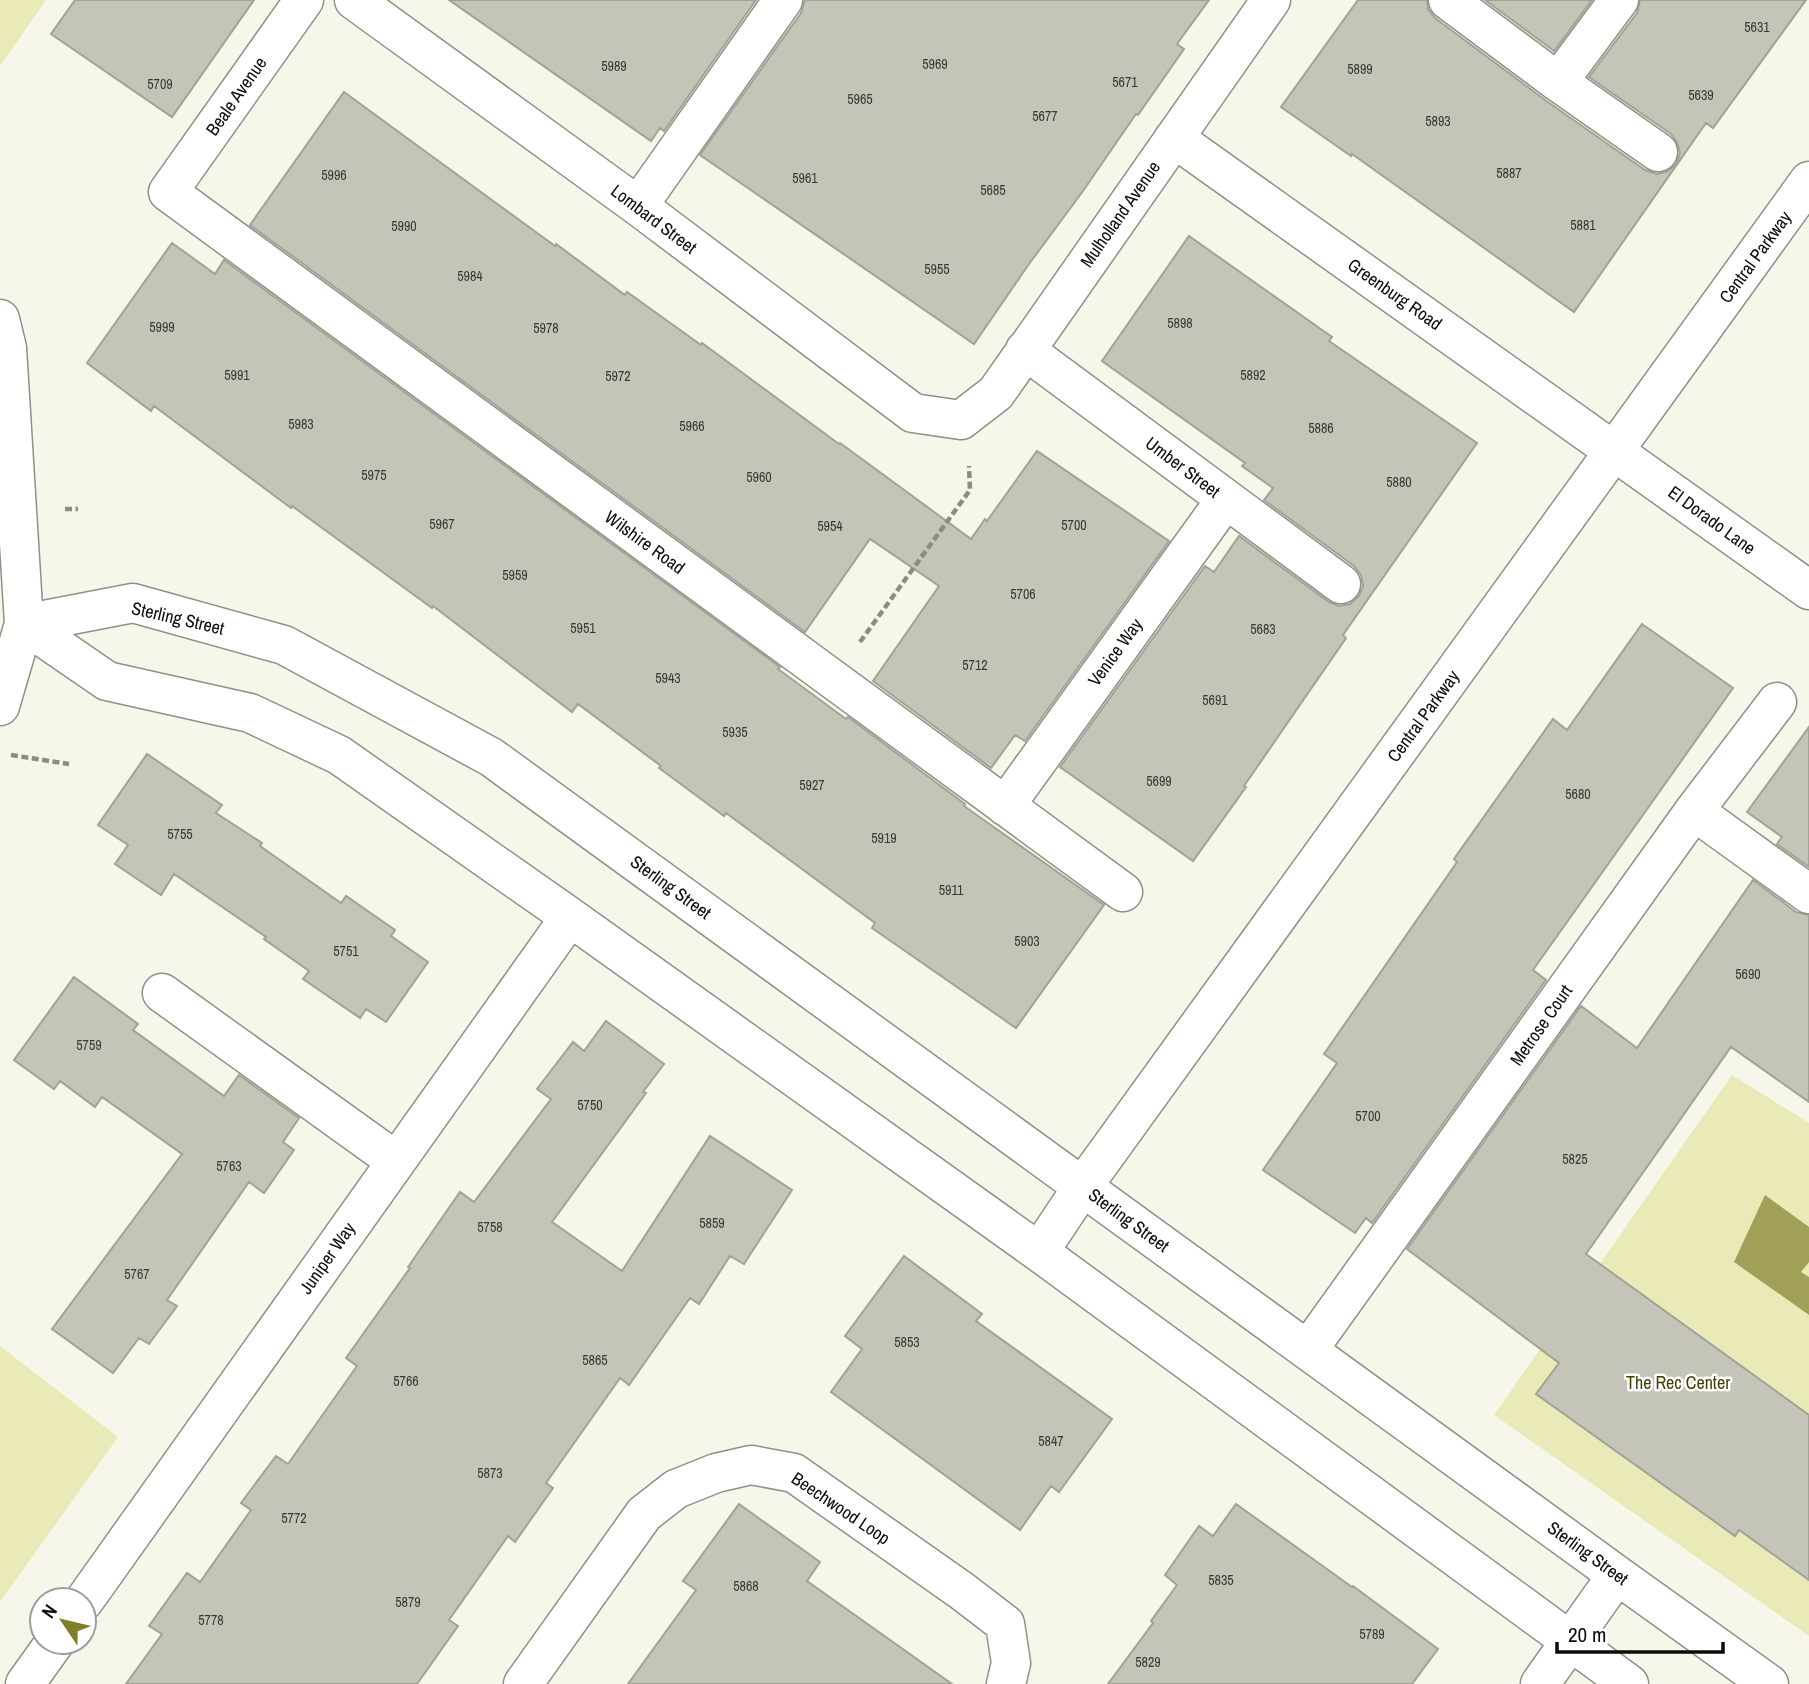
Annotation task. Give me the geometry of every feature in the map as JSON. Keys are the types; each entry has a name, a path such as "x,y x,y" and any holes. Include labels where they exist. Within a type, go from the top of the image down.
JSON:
{"street":[{"name":"Beale Avenue","path":"168,192 304,0"},
{"name":"Lombard Street","path":"354,0 638,206 913,413 961,420"},
{"path":"638,206 783,0"},
{"name":"Mulholland Avenue","path":"961,420 996,393 1272,0"},
{"path":"1448,0 1658,152"},
{"path":"1559,82 1619,0"},
{"name":"Greenburg Road","path":"1174,138 1616,451"},
{"name":"Central Parkway","path":"1039,1252 1083,1186 1809,181"},
{"name":"Wilshire Road","path":"168,192 1123,892"},
{"path":"0,319 7,348 24,624 0,706"},
{"name":"Umber Street","path":"1025,350 1341,584"},
{"name":"El Dorado Lane","path":"1616,451 1809,590"},
{"name":"Venice Way","path":"1005,806 1226,499"},
{"name":"Sterling Street","path":"24,624 133,603 284,645 491,757 1769,1684"},
{"path":"24,624 107,681 250,713 339,755 1039,1252 1629,1684"},
{"name":"Metrose Court","path":"1308,1350 1694,811 1777,702"},
{"path":"1694,811 1809,894"},
{"name":"Juniper Way","path":"95,1586 570,917"},
{"path":"162,993 396,1161"},
{"name":"Beechwood Loop","path":"523,1684 644,1514 676,1489 716,1473 751,1465 794,1473 1005,1624 1011,1663 1006,1684"},
{"path":"1540,1684 1617,1575"},
{"path":"25,1684 45,1656"}],"path":[{"path":"833,679 970,490 970,473 961,420"},
{"path":"0,753 69,764"}],"green space":[{"path":"0,0 46,0 0,66"},
{"name":"The Rec Center","path":"1732,1075 1809,1123 1809,1636 1494,1415"},
{"path":"0,1346 118,1437 0,1602"}],"shaded area":[{"path":"1765,1195 1809,1227 1809,1262 1801,1272 1809,1277 1809,1315 1734,1262"}],"building":[{"path":"75,0 254,0 172,117 51,34"},
{"path":"449,0 756,0 664,131 660,128 651,141"},
{"path":"805,0 1209,0 1177,44 1184,49 974,344 700,155 801,13"},
{"path":"1358,0 1427,0 1428,9 1435,18 1545,100 1645,170 1657,174 1668,171 1676,164 1680,153 1677,142 1671,134 1589,77 1637,13 1640,0 1806,0 1713,128 1706,123 1574,312 1352,154 1351,156 1281,107"},
{"path":"1485,0 1592,0 1554,51"},
{"path":"344,92 555,246 556,244 625,295 627,292 701,345 702,343 971,539 1037,451 1169,541 1025,741 1015,735 991,768 873,681 939,586 870,539 805,632 250,225"},
{"path":"1189,236 1332,337 1329,341 1477,443 1343,635 1346,638 1193,861 1060,767 1205,566 1214,572 1239,536 1329,602 1339,606 1350,604 1359,596 1363,586 1361,575 1354,566 1264,500 1273,488 1242,466 1245,463 1102,361"},
{"path":"172,243 215,274 224,260 780,667 778,669 846,719 848,717 965,804 964,806 1104,905 1016,1028 872,928 875,923 726,813 724,816 578,704 572,712 433,606 432,608 292,506 291,508 154,406 151,411 87,363"},
{"path":"1642,624 1733,688 1533,970 1546,980 1372,1223 1366,1218 1355,1233 1263,1170 1337,1063 1324,1054 1457,862 1454,859 1553,719 1567,730"},
{"path":"1809,727 1809,867 1777,844 1782,837 1747,812"},
{"path":"147,754 222,805 216,813 262,843 260,846 341,903 346,896 395,930 391,936 428,962 386,1022 366,1009 360,1018 303,979 309,971 264,939 266,937 174,874 161,895 115,864 128,845 98,825"},
{"path":"1753,880 1796,912 1809,915 1809,1102 1731,1047 1586,1254 1809,1415 1809,1580 1739,1530 1735,1536 1536,1394 1559,1363 1407,1249 1581,1006 1637,1048"},
{"path":"74,977 138,1024 133,1030 224,1096 239,1075 299,1118 283,1142 294,1150 264,1193 249,1182 167,1300 177,1306 149,1344 139,1338 113,1373 52,1329 182,1154 102,1097 95,1107 60,1081 54,1089 14,1060"},
{"path":"606,1021 664,1064 552,1222 622,1271 710,1136 792,1190 744,1264 730,1256 699,1304 690,1298 629,1385 620,1378 546,1483 553,1488 515,1542 508,1536 449,1620 458,1626 417,1684 126,1684 162,1634 149,1626 187,1573 200,1582 251,1510 241,1503 276,1456 288,1464 357,1366 346,1358 460,1192 474,1202 551,1099 537,1089 573,1042 584,1051"},
{"path":"904,1256 982,1314 976,1321 1112,1419 1059,1492 1051,1486 1020,1530 831,1392 862,1349 845,1336"},
{"path":"739,1504 820,1562 807,1581 952,1684 628,1684 696,1590 683,1581"},
{"path":"1236,1504 1438,1649 1412,1684 1108,1684 1177,1585 1165,1575 1199,1526 1213,1536"}]}
